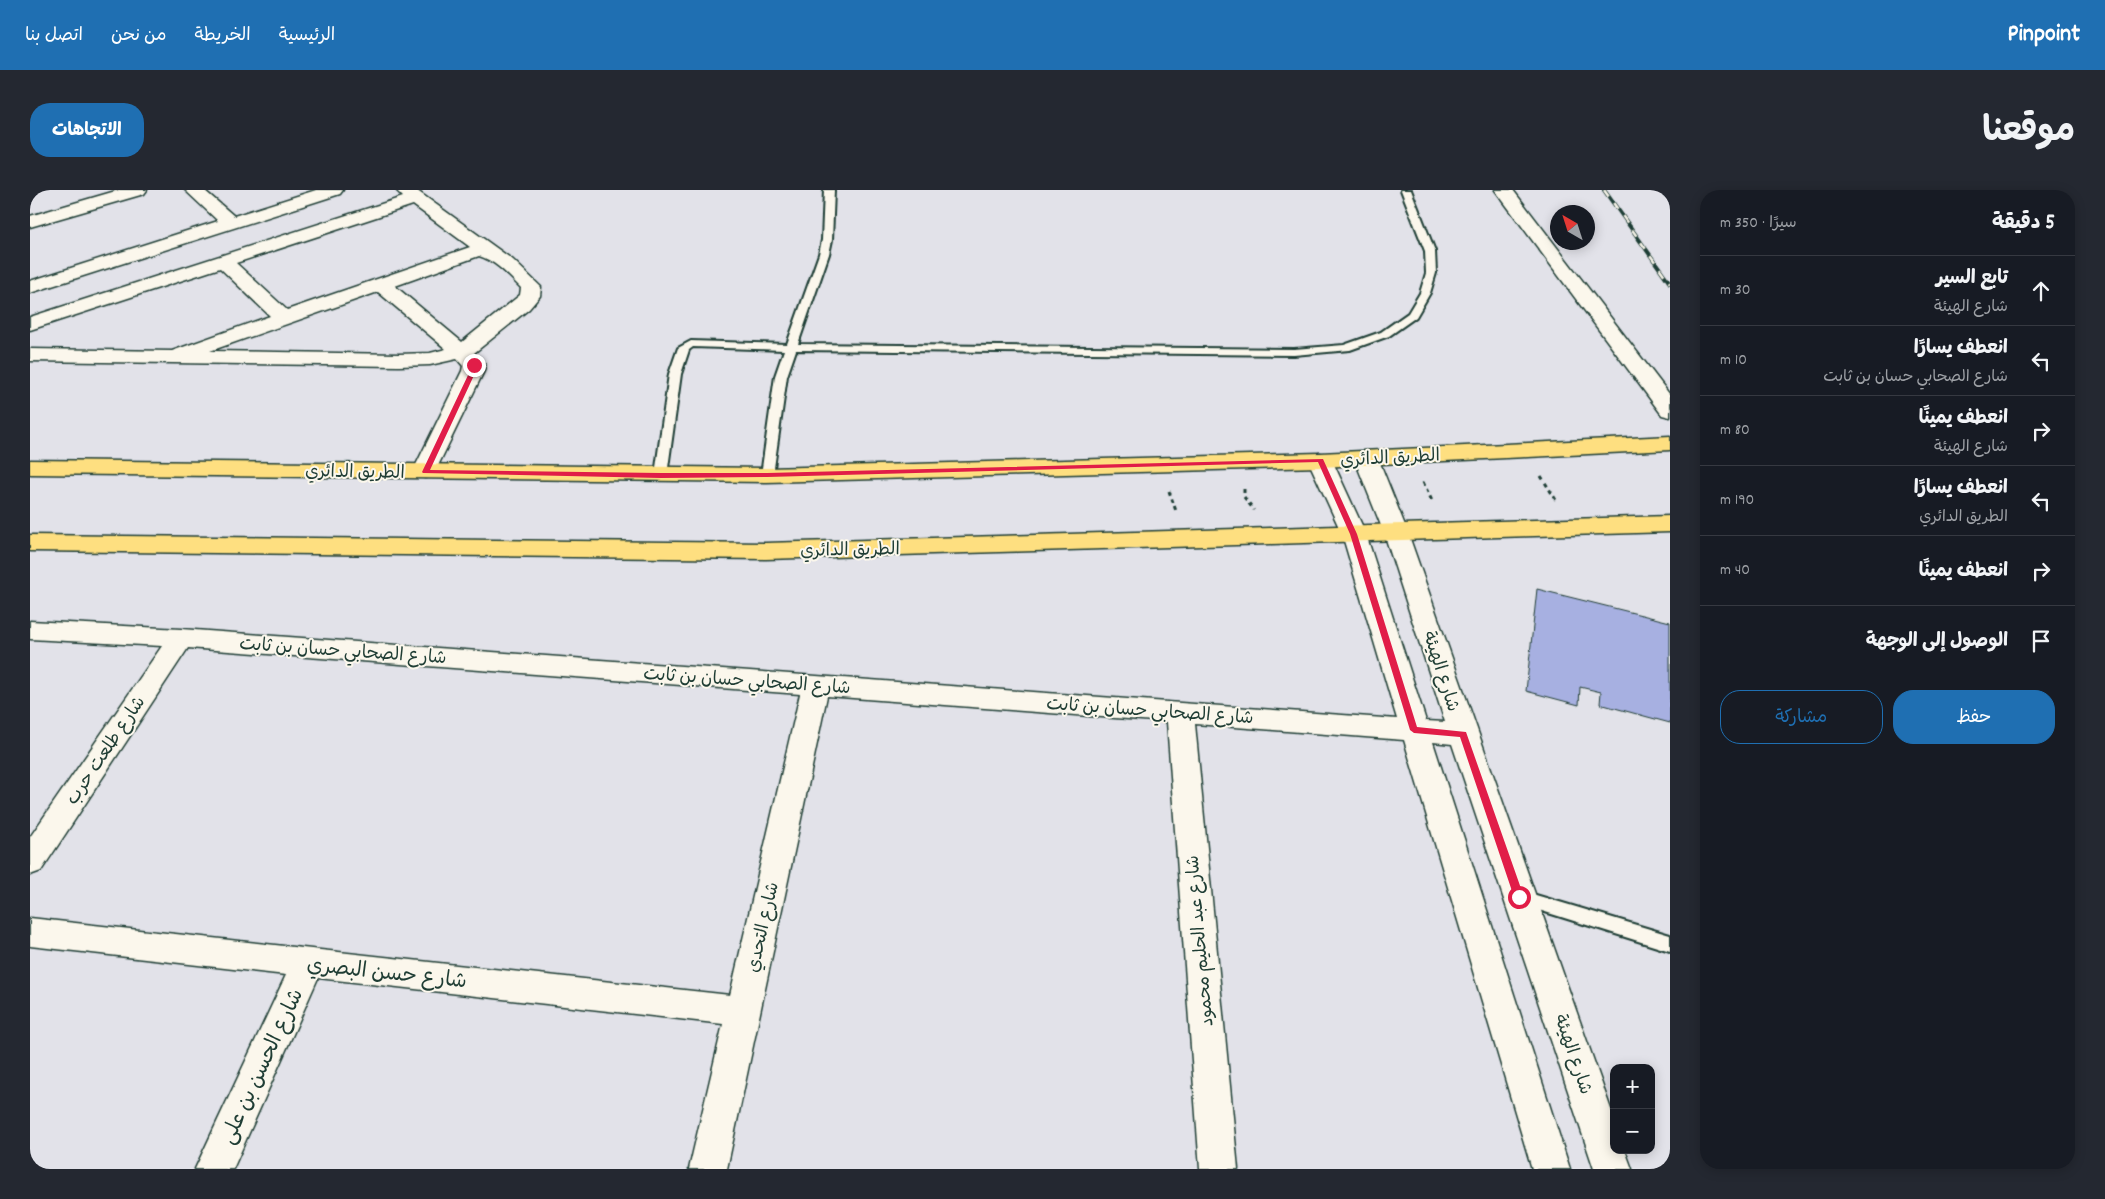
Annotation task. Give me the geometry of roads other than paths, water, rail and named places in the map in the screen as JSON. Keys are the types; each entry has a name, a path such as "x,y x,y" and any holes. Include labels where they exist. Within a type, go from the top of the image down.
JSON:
{"main road":[{"name":"الطريق الدائري","path":"30,467 661,476 767,475 1320,460 1670,443"},
{"name":"الطريق الدائري","path":"30,543 766,551 1670,524"}],"street":[{"path":"30,222 138,190"},
{"path":"194,190 231,223"},
{"path":"30,288 334,190"},
{"path":"1504,190 1670,410"},
{"path":"30,324 230,259 410,194 488,251 531,287 530,296 462,352 430,359 30,355"},
{"path":"210,230 230,259 284,318"},
{"path":"174,357 472,252 488,251"},
{"path":"381,284 472,362 473,371 425,472"},
{"name":"شارع الهيئة","path":"1366,458 1396,533 1613,1169"},
{"path":"1320,460 1354,534 1551,1169"},
{"name":"شارع الصحابي حسان بن ثابت","path":"30,630 181,638 1463,734"},
{"name":"شارع طلعت حرب","path":"30,862 181,638"},
{"name":"شارع التحدي","path":"708,1169 816,685"},
{"name":"شارع عبد الحليم محمود","path":"1180,713 1218,1169"},
{"name":"شارع حسن البصري","path":"30,932 744,1011"},
{"name":"شارع الحسن بن على","path":"214,1169 308,963"}],"lane":[{"path":"767,475 781,376 824,254 827,240 829,190"},
{"path":"661,476 675,374 684,348 691,344 790,347 1294,352 1346,348 1385,334 1412,315 1424,293 1431,273 1430,251 1406,190"},
{"path":"1519,897 1670,943"}],"railway":[{"path":"1604,190 1670,283"}]}
